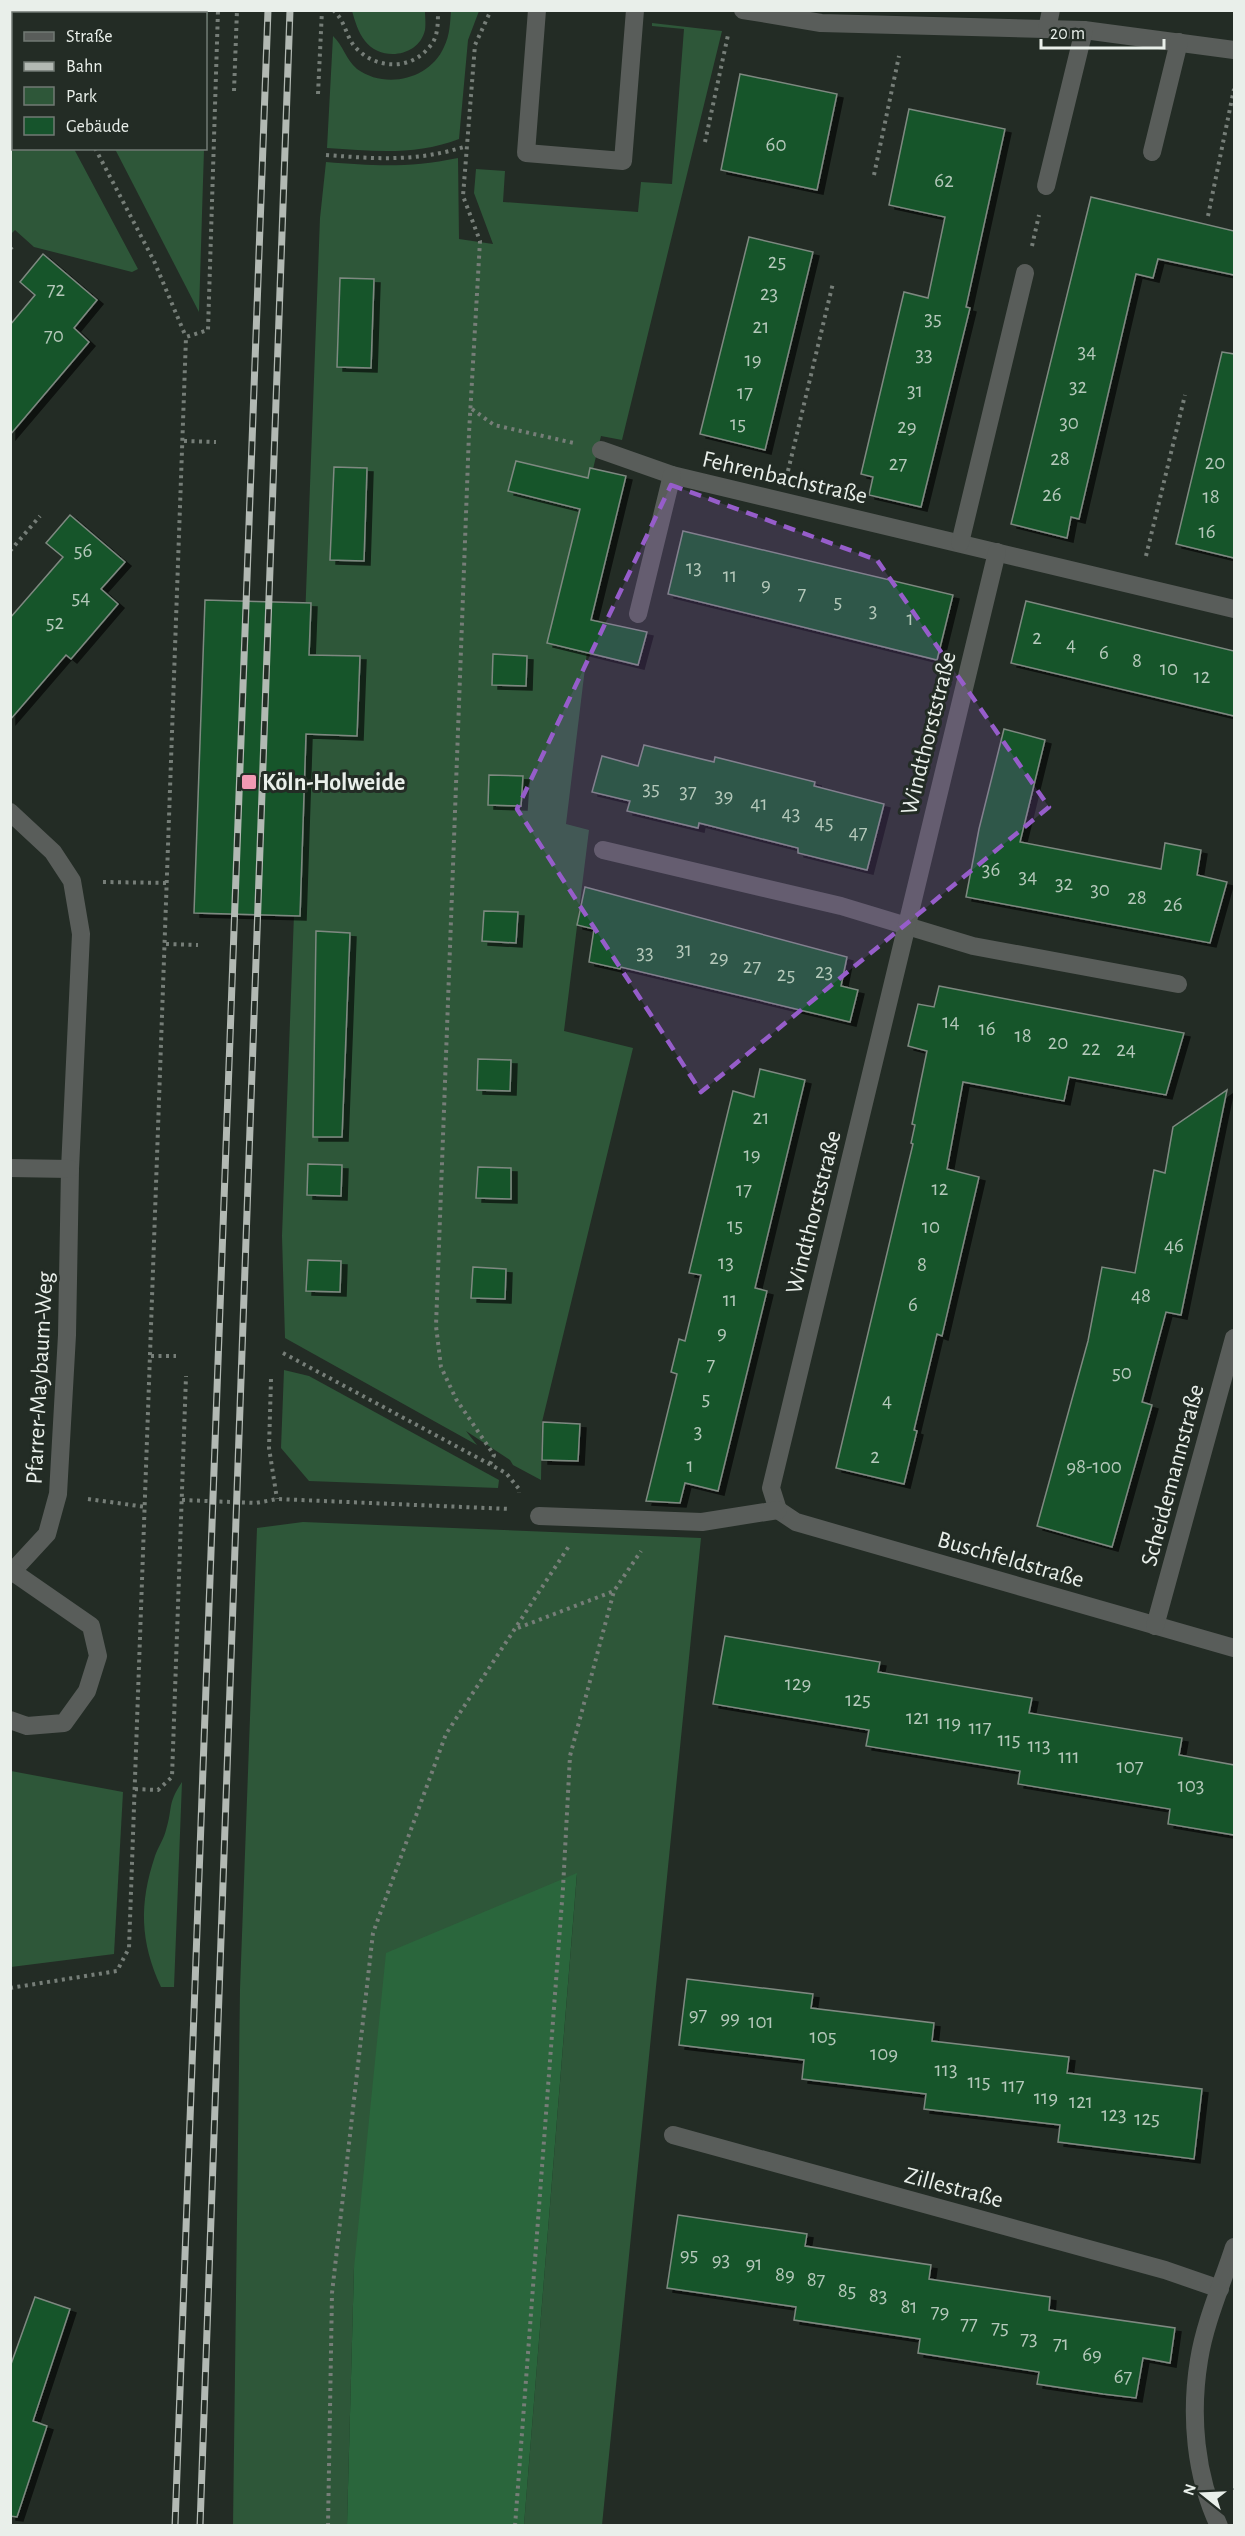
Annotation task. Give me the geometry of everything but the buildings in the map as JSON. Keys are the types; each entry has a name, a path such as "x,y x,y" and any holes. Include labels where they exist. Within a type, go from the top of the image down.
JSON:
{"street":[{"path":"537,10 526,153 623,161 635,10"},
{"path":"743,10 821,23 856,17 905,26 1084,30 1234,50"},
{"path":"1047,29 1051,10"},
{"path":"1046,186 1084,30"},
{"path":"1152,152 1179,42"},
{"path":"960,543 1025,273"},
{"name":"Fehrenbachstraße","path":"601,450 672,475 1234,609"},
{"path":"638,614 672,475"},
{"name":"Windthorststraße","path":"778,1510 771,1488 997,552"},
{"name":"Pfarrer-Maybaum-Weg","path":"10,812 53,852 72,881 81,934 70,1169 67,1335 58,1494 47,1534 12,1573"},
{"path":"603,850 841,906 973,946 1178,984"},
{"path":"10,1168 70,1169"},
{"name":"Scheidemannstraße","path":"1155,1626 1234,1338"},
{"path":"539,1516 702,1522 778,1510"},
{"name":"Buschfeldstraße","path":"778,1510 796,1522 1234,1648"},
{"path":"10,1720 27,1726 64,1723 87,1691 98,1656 91,1626 12,1573"},
{"name":"Zillestraße","path":"673,2136 1165,2270 1220,2289"},
{"path":"1219,2526 1211,2508 1198,2460 1194,2409 1199,2359 1234,2247"}],"path":[{"path":"186,337 208,330 218,10"},
{"path":"234,91 237,10"},
{"path":"318,94 322,10"},
{"path":"333,10 342,17 355,48 375,63 406,65 424,53 434,41 438,10"},
{"path":"490,1464 494,1455 456,1399 441,1367 436,1326 469,434 480,241 463,196 475,45 491,10"},
{"path":"874,176 905,26"},
{"path":"705,142 728,32"},
{"path":"1208,216 1234,89"},
{"path":"326,155 384,160 417,159 467,146"},
{"path":"10,1988 117,1971 129,1948 186,337 154,261 96,150"},
{"path":"1025,273 1046,186"},
{"path":"781,501 833,283"},
{"path":"1139,586 1185,395"},
{"path":"472,409 494,425 601,450"},
{"path":"184,441 216,442"},
{"path":"10,551 40,516"},
{"path":"72,881 168,883"},
{"path":"166,944 198,945"},
{"path":"283,1353 506,1473 519,1489 520,1509"},
{"path":"151,1356 176,1356"},
{"path":"135,1789 158,1790 172,1777 186,1376"},
{"path":"271,1379 269,1448 277,1499"},
{"path":"58,1494 146,1507"},
{"path":"182,1500 256,1503 277,1499 520,1509 539,1516"},
{"path":"328,2526 332,2293 373,1933 446,1734 518,1629 587,1518"},
{"path":"515,2526 563,1888 570,1756 614,1591 662,1520"},
{"path":"518,1629 614,1591"}],"highlighted area":[{"path":"671,485 877,560 1049,807 701,1092 517,809"}],"green space":[{"path":"208,11 207,57 207,12 97,12"},
{"path":"352,11 425,11 425,30 421,39 408,51 399,54 380,52 365,41"},
{"path":"451,11 479,11 468,40 459,139 410,150 327,148 333,36 357,69 381,79 406,78 429,67 437,58 447,38"},
{"path":"652,23 722,31 622,440 601,436 560,605 591,619 566,824 589,830 564,1031 633,1048 542,1422 541,1480 513,1465 510,1460 466,1431 477,1445 285,1338 282,1236 320,218 326,162 392,165 458,158 459,239 493,244 474,193 476,169 505,171 503,202 638,212 641,182 672,184 684,29 652,26"},
{"path":"12,88 12,150 75,150 138,269 132,272 34,247 15,230 11,234 10,89"},
{"path":"116,150 204,150 199,312"},
{"path":"284,1370 309,1376 499,1480 498,1488 309,1481 281,1448"},
{"path":"303,1522 701,1538 602,2525 524,2525 577,1874 354,2268 347,2525 233,2526 240,1989 257,1528"},
{"path":"11,1771 123,1792 114,1954 11,1967"},
{"path":"182,1782 174,1987 161,1987 149,1954 144,1906 155,1856 165,1833 172,1801"},
{"path":"577,1873 524,2525 347,2525 354,2268 386,1953"}],"railway":[{"path":"175,2526 268,10"},
{"path":"200,2526 290,10"}],"place":[{"name":"Köln-Holweide","path":"249,782"}]}
